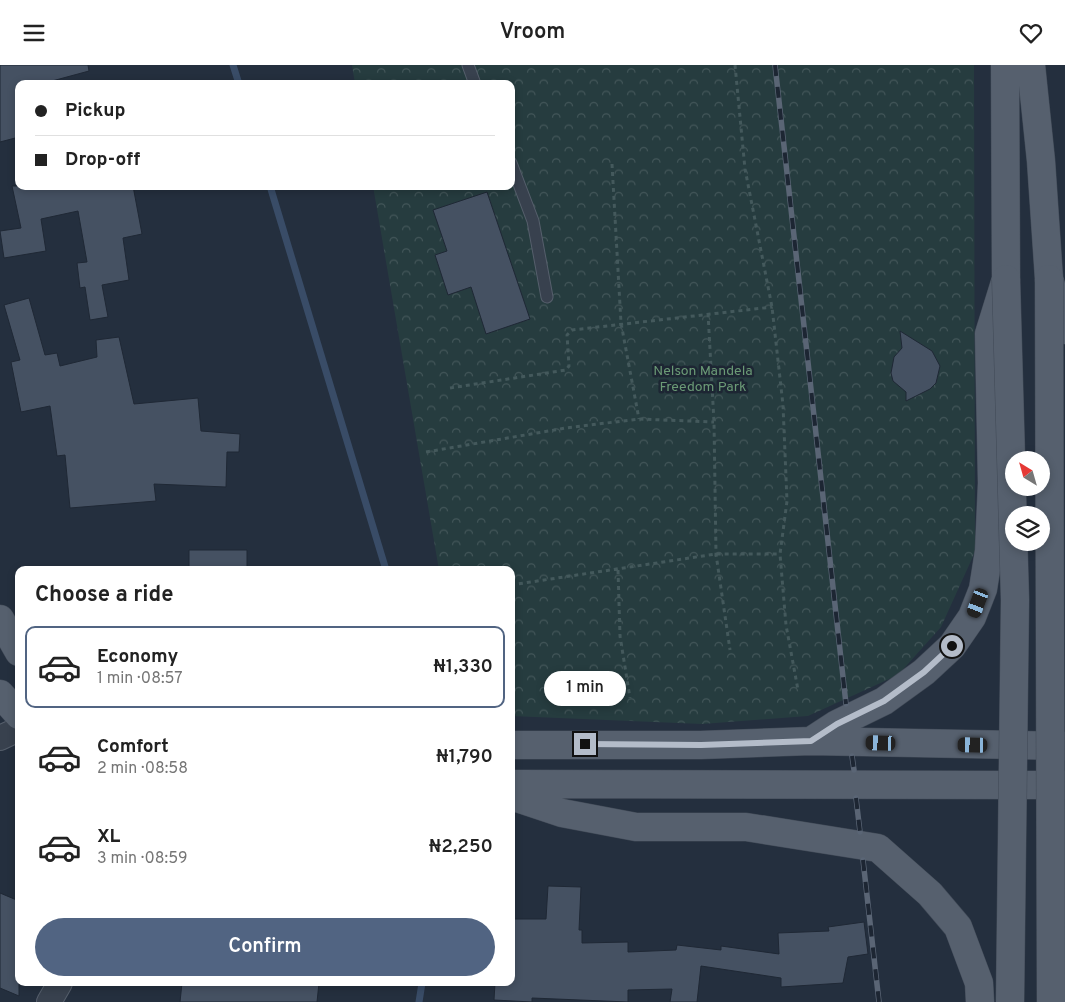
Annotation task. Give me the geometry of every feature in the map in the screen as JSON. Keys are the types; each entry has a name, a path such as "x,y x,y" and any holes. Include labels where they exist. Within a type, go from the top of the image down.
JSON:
{"main road":[{"path":"1005,65 1006,279 1015,600 1010,1002"},
{"path":"1031,65 1041,161 1049,279 1051,1002"},
{"path":"811,741 837,724 884,701 924,672 952,646 972,617 983,589 989,551 992,483 989,334 1006,279"},
{"path":"1049,279 1065,330"},
{"path":"0,619 15,645"},
{"path":"0,694 15,711"},
{"path":"515,745 701,745 811,741 1065,746"},
{"path":"515,784 1065,785"},
{"path":"515,797 562,813 636,827 746,827 878,848 930,894 958,927 979,983 980,1002"}],"street":[{"path":"0,738 15,731"},
{"path":"49,1002 58,986"}],"lane":[{"path":"468,65 473,80"},
{"path":"515,174 532,221 547,297"}],"path":[{"path":"735,65 745,169 772,307 783,405 787,501 780,554 786,625 798,690"},
{"path":"612,164 621,323 639,419"},
{"path":"450,389 566,370 569,365 568,332 621,323 772,307"},
{"path":"708,313 714,422 716,554 730,650"},
{"path":"426,452 566,428 639,419 714,422"},
{"path":"515,584 716,554 780,554"},
{"path":"618,570 620,636 630,698"}],"green space":[{"name":"Nelson Mandela Freedom Park","path":"352,65 974,65 975,552 941,627 898,675 808,716 702,724 515,716 515,566 438,566 374,190 515,190 515,80 354,80"}],"building":[{"path":"0,65 88,65 89,71 56,80 15,80 15,138 0,142"},
{"path":"12,186 15,186 15,190 134,190 142,234 123,238 129,280 102,285 108,317 90,320 85,287 80,288 77,263 87,262 78,211 41,219 46,251 4,258 0,231 21,228"},
{"path":"487,192 530,319 486,334 471,287 448,295 435,255 447,251 433,210"},
{"path":"29,298 45,355 57,353 60,366 97,357 96,340 119,337 134,404 198,398 201,431 240,434 239,452 227,452 226,487 154,484 156,501 70,508 65,455 57,456 50,406 21,412 11,362 20,360 4,305"},
{"path":"900,331 932,351 940,366 936,383 930,389 906,401 906,392 893,381 891,373 894,357 902,348"},
{"path":"189,550 247,550 247,566 189,566"},
{"path":"548,886 581,887 579,930 582,930 582,943 628,942 628,952 676,950 677,945 721,950 721,946 779,954 778,933 829,931 828,927 864,922 868,954 848,957 843,983 781,987 781,978 701,966 697,1002 670,1002 672,989 628,990 628,1002 532,998 532,1002 494,1000 495,986 515,986 515,919 546,919"},
{"path":"0,893 15,899 15,986 19,986 19,996 0,988"},
{"path":"182,986 319,986 317,1002 180,1002"}],"waterway":[{"path":"233,65 238,80"},
{"path":"271,190 385,566"},
{"path":"419,1002 422,986"}],"railway":[{"path":"775,65 846,704"},
{"path":"852,756 854,770"},
{"path":"856,798 860,832"},
{"path":"863,860 879,1002"}],"route":[{"path":"585,744 701,745 811,741 837,724 884,701 924,672 952,646"}]}
